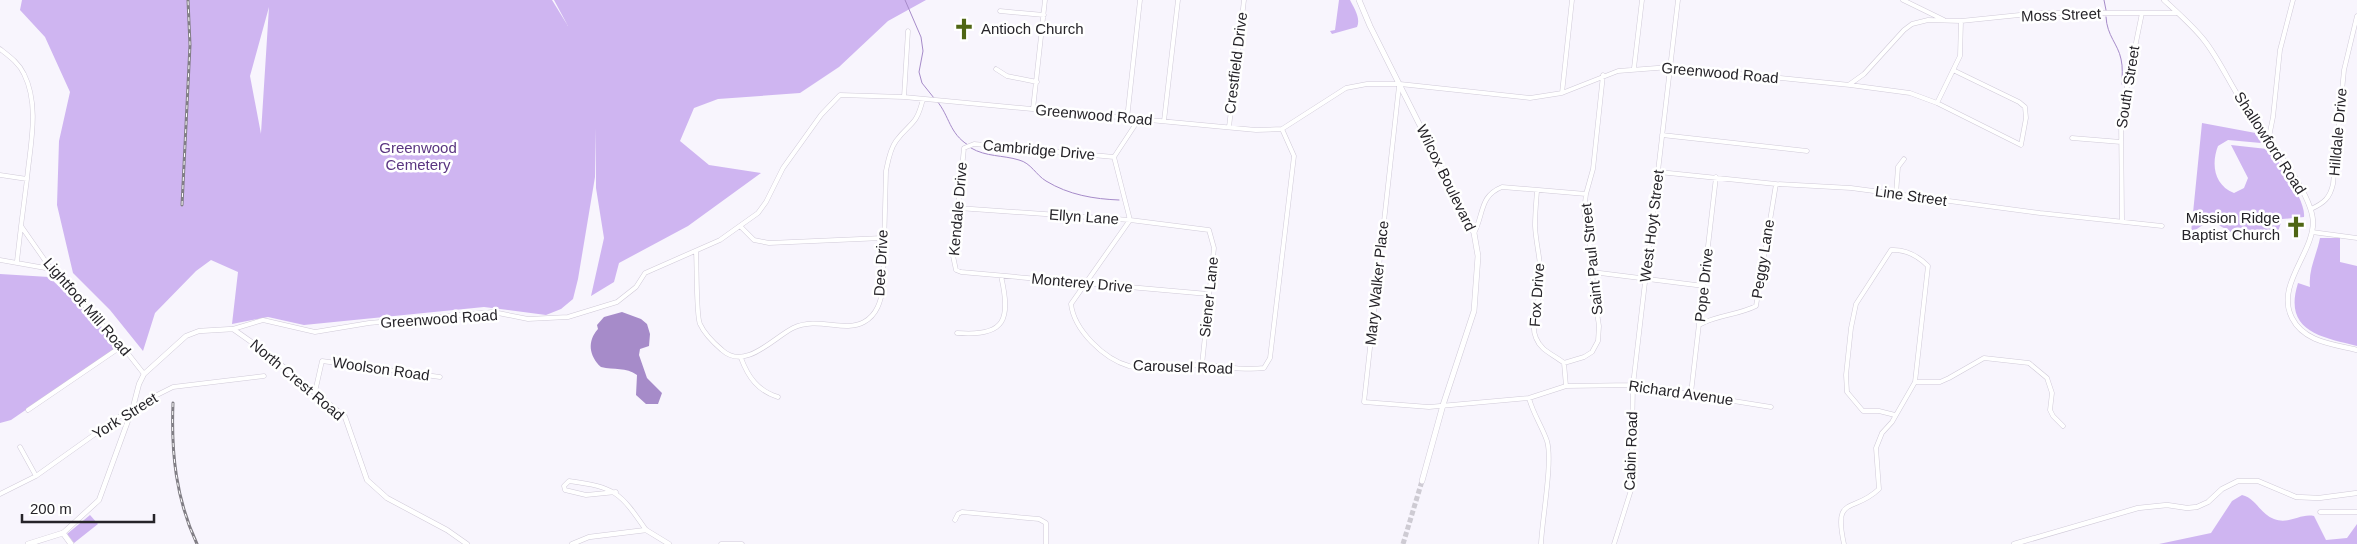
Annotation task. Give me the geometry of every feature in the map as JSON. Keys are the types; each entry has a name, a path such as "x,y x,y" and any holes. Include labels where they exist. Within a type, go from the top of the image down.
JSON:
{"main road":[{"name":"Wilcox Boulevard","path":"1359,0 1474,233 1478,256 1474,311 1443,404 1422,482"},
{"path":"28,544 62,533 71,544"}],"street":[{"path":"1033,109 1045,0"},
{"path":"1127,119 1140,0"},
{"path":"1164,120 1178,0"},
{"name":"Crestfield Drive","path":"1229,127 1244,0"},
{"path":"1562,93 1572,0"},
{"path":"1634,68 1642,0"},
{"name":"West Hoyt Street","path":"1633,385 1678,0"},
{"name":"Moss Street","path":"1903,0 1945,20"},
{"name":"Shallowford Road","path":"2164,0 2205,41 2242,102 2269,137 2311,209 2312,232 2290,286 2288,307 2292,318 2298,327 2318,340 2357,350"},
{"path":"2269,137 2280,50 2293,0"},
{"path":"1000,11 1044,15"},
{"name":"South Street","path":"2122,221 2121,116 2142,13"},
{"name":"Moss Street","path":"1850,84 1864,74 1912,24 1928,20 1962,21 2039,14 2177,13"},
{"name":"Hilldale Drive","path":"2311,209 2322,204 2328,198 2333,184 2344,70 2357,16"},
{"path":"1937,103 1960,56 1962,21"},
{"path":"904,97 908,31"},
{"path":"0,49 16,63 24,74 32,97 27,179 17,261"},
{"name":"Greenwood Road","path":"233,330 263,320 315,332 369,323 493,312 528,318 568,317 617,302 636,287 645,273 696,252 741,226 758,213 766,202 783,168 821,115 840,96 904,97 1256,130 1282,129 1346,88 1367,84 1400,84 1530,98 1562,93 1603,76 1634,68 1670,67 1850,84 1910,93 1937,103 2021,145 2026,108 2020,102 1953,70"},
{"path":"996,69 1008,76 1037,82"},
{"name":"Saint Paul Street","path":"1564,363 1584,357 1592,352 1598,341 1599,326 1592,272 1592,250 1584,211 1586,194 1593,169 1603,76"},
{"name":"Mary Walker Place","path":"1400,84 1364,402 1429,407 1443,404"},
{"name":"Dee Drive","path":"742,358 753,354 795,327 824,322 852,326 869,319 881,301 886,171 889,158 895,143 916,121 923,99"},
{"path":"1130,220 1114,157 1139,119"},
{"name":"Carousel Road","path":"1130,220 1071,304 1072,315 1092,341 1110,356 1130,367 1202,364 1250,370 1264,368 1270,358 1294,156 1282,129"},
{"path":"1662,135 1807,151"},
{"path":"2072,138 2121,142"},
{"name":"Cambridge Drive","path":"964,148 974,144 1114,157"},
{"name":"Kendale Drive","path":"956,270 953,256 964,148"},
{"path":"1896,194 1898,167 1904,159"},
{"name":"Line Street","path":"1659,172 1776,184 1852,188 2040,213 2162,226"},
{"path":"0,175 27,179"},
{"name":"Pope Drive","path":"1691,393 1716,177"},
{"name":"Peggy Lane","path":"1700,324 1720,317 1740,314 1756,306 1776,184"},
{"path":"1474,233 1480,223 1486,196 1493,190 1502,187 1586,194"},
{"name":"Fox Drive","path":"1537,191 1535,227 1540,257 1541,286 1533,331 1536,340 1544,351 1556,356 1564,363"},
{"name":"Ellyn Lane","path":"958,208 1130,220 1209,230"},
{"name":"Lightfoot Mill Road","path":"21,226 51,269 122,346 144,374"},
{"path":"741,226 754,240 770,243 883,238"},
{"name":"Siener Lane","path":"1202,364 1214,248 1209,230"},
{"path":"2312,232 2357,238"},
{"path":"1844,544 1840,525 1841,516 1845,508 1873,495 1879,489 1876,448 1915,382 1928,266 1919,257 1900,249 1891,250 1856,304 1851,328 1846,375 1847,392 1863,411 1879,411 1895,415"},
{"path":"696,252 700,323 724,352 742,358 753,382 766,393 778,397"},
{"path":"0,260 17,261 51,269"},
{"name":"Monterey Drive","path":"956,270 1002,276 1208,294"},
{"path":"1592,272 1704,286"},
{"path":"957,333 981,334 996,329 1004,317 1007,301 1002,276"},
{"path":"62,533 99,500 144,374 186,336 199,331 233,330"},
{"name":"North Crest Road","path":"233,330 260,348 345,417 367,480 387,498 447,530 467,544"},
{"path":"28,410 122,346"},
{"path":"1915,382 1940,382 1984,358 2029,363 2047,378 2052,393 2050,410 2062,426"},
{"name":"Woolson Road","path":"315,392 322,361 440,377"},
{"path":"1564,363 1566,386"},
{"name":"York Street","path":"0,494 36,476 133,407 173,387 264,376"},
{"name":"Richard Avenue","path":"1443,404 1529,398 1566,386 1633,385 1771,407"},
{"name":"Cabin Road","path":"1614,544 1632,490 1633,385"},
{"path":"1529,398 1532,412 1546,441 1549,456 1540,544"},
{"path":"20,447 36,476"},
{"path":"616,492 586,495 565,490 564,486 569,481 601,486 616,492 646,530 669,544"},
{"path":"2014,544 2138,508 2167,505 2186,508 2197,507 2208,502 2222,489 2238,482 2258,481 2296,497 2319,498 2357,493"},
{"path":"955,520 962,512 1039,519 1046,523 1046,544"},
{"path":"2320,512 2357,512"},
{"path":"572,544 589,537 646,530"},
{"path":"721,544 742,544"}],"green space":[{"name":"Greenwood Cemetery","path":"22,0 552,0 568,26 554,0 926,0 888,21 839,67 800,93 718,99 694,108 680,141 709,165 761,173 688,226 619,263 614,282 591,296 604,238 596,188 596,128 595,177 578,279 573,299 561,309 546,315 484,307 304,325 268,317 232,324 238,272 211,260 196,271 155,313 143,351 110,310 73,273 57,205 59,141 70,92 45,37 20,10","holes":["269,7 261,134 250,76"]},
{"path":"1339,0 1350,0 1356,13 1358,24 1357,27 1332,34 1330,31 1335,30"},
{"path":"2202,123 2261,134 2264,142 2228,140 2218,146 2215,167 2218,179 2222,185 2234,193 2244,188 2248,178 2231,145 2267,149 2273,153 2292,184 2304,210 2304,217 2282,219 2278,232 2263,236 2234,234 2210,220 2191,233"},
{"path":"2320,238 2340,238 2340,262 2357,266 2357,346 2318,335 2300,322 2296,312 2295,299 2298,283 2310,287 2311,268"},
{"path":"0,274 49,277 120,345 11,420 0,423"},
{"path":"2242,495 2251,499 2265,514 2274,519 2285,521 2304,516 2314,516 2326,540 2347,538 2357,524 2357,544 2159,544 2211,533 2232,501"},
{"path":"90,515 98,524 74,543 67,534"}],"shaded area":[{"path":"622,312 641,319 647,324 650,334 649,346 640,349 639,355 647,378 662,393 658,404 646,404 636,395 637,375 624,370 601,367 592,353 591,343 598,329 597,325 604,317"}],"waterway":[{"path":"905,0 921,37 923,51 919,72 922,83 934,98"},
{"path":"2104,0 2106,10"},
{"path":"2106,17 2110,35 2121,59 2122,84"},
{"path":"937,101 953,130 968,145"},
{"path":"971,148 983,153 1013,158 1023,162 1046,181 1064,190 1100,199 1119,200"}],"tunnel":[{"path":"1403,544 1422,481"}],"railway":[{"path":"182,205 190,45 188,0"},
{"path":"173,403 173,440 176,475 184,510 197,544"}],"place":[{"name":"Antioch Church","path":"964,29"},
{"name":"Mission Ridge Baptist Church","path":"2296,227"}]}
